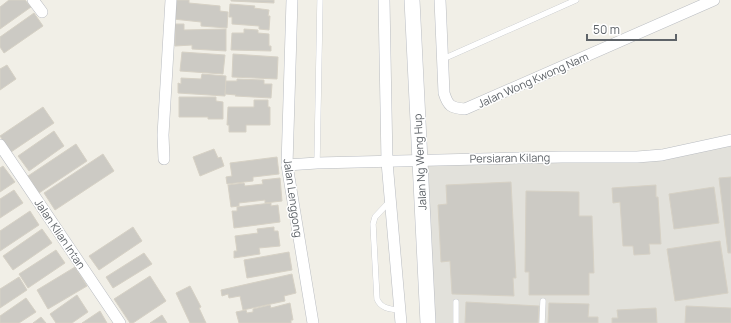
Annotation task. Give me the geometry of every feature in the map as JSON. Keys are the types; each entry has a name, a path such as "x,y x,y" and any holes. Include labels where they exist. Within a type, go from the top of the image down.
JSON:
{"main road":[{"name":"Jalan Ng Weng Hup","path":"412,0 428,323"}],"street":[{"path":"34,0 42,12"},
{"path":"164,159 163,135 172,0"},
{"name":"Jalan Lenggong","path":"292,0 287,165 313,323"},
{"path":"384,0 387,162 401,323"},
{"name":"Jalan Wong Kwong Nam","path":"440,0 444,93 447,102 455,108 465,109 713,0"},
{"name":"Persiaran Kilang","path":"287,165 562,157 637,157 662,155 731,140"},
{"name":"Jalan Klian Intan","path":"0,145 120,323"}],"lane":[{"path":"317,163 320,0"},
{"path":"442,59 576,0"},
{"path":"390,201 375,217 373,224 377,299 382,306 400,310"},
{"path":"542,323 543,301"},
{"path":"456,302 456,323"}],"shaded area":[{"path":"731,142 731,323 435,323 422,161 661,158"}],"building":[{"path":"9,0 25,0 31,7 0,29 0,7"},
{"path":"175,0 189,0 189,3 220,6 220,11 228,12 227,28 201,26 201,22 173,19"},
{"path":"274,0 274,3 231,1"},
{"path":"230,4 255,6 254,8 269,10 269,30 259,29 259,26 232,24 232,17 229,17"},
{"path":"34,13 43,26 4,53 0,47 0,37"},
{"path":"175,24 184,24 184,30 226,29 226,51 192,49 192,45 175,46"},
{"path":"244,29 258,30 258,33 269,34 269,46 271,46 271,51 231,50 232,33 244,33"},
{"path":"182,52 225,55 223,74 180,71"},
{"path":"233,54 278,57 277,79 232,77"},
{"path":"7,65 16,79 0,90 0,69"},
{"path":"202,74 226,76 225,96 178,93 178,83 181,84 181,78 201,79"},
{"path":"237,79 264,80 264,84 272,84 271,98 225,94 226,81 237,81"},
{"path":"179,97 216,97 216,101 223,102 223,119 208,119 208,117 179,117"},
{"path":"254,100 268,100 268,107 270,107 270,125 246,125 246,132 229,132 229,125 227,125 228,107 254,107"},
{"path":"43,107 54,123 11,152 0,136"},
{"path":"54,131 64,146 29,171 18,156"},
{"path":"76,144 87,161 39,193 28,176"},
{"path":"214,149 218,158 221,157 224,166 200,176 193,157"},
{"path":"103,154 114,171 55,210 44,193"},
{"path":"277,157 279,174 253,177 253,181 227,184 226,177 232,176 230,163"},
{"path":"3,166 15,182 0,192 0,168"},
{"path":"731,177 731,253 728,253 719,178"},
{"path":"280,178 282,201 265,203 265,200 239,203 239,206 231,207 228,185 244,183 245,186 263,184 262,180"},
{"path":"511,182 516,278 513,278 514,296 452,294 450,261 441,262 438,205 447,204 446,185"},
{"path":"656,185 661,244 649,244 650,254 634,255 633,246 623,246 620,202 613,203 612,188"},
{"path":"714,187 719,223 674,229 669,194"},
{"path":"14,190 23,203 0,218 0,199"},
{"path":"526,191 579,192 579,216 592,216 594,273 589,273 589,295 529,295 529,272 525,272"},
{"path":"271,203 271,206 278,205 280,222 234,228 232,211 237,211 237,207"},
{"path":"30,211 39,225 0,251 0,231"},
{"path":"133,227 142,241 99,270 89,256"},
{"path":"274,227 274,231 278,231 280,246 259,248 260,254 234,258 234,251 237,251 235,236 258,233 257,229"},
{"path":"42,229 52,243 13,270 3,256"},
{"path":"720,241 728,293 675,301 667,249"},
{"path":"56,250 65,263 28,288 19,274"},
{"path":"289,252 292,270 247,278 244,260"},
{"path":"144,253 152,264 113,288 106,277"},
{"path":"75,267 87,286 48,309 37,290"},
{"path":"292,274 296,293 284,296 285,301 243,310 240,296 229,298 228,294 222,296 221,290"},
{"path":"150,276 166,301 133,323 130,323 114,299"},
{"path":"19,277 27,290 0,308 0,289"},
{"path":"190,286 201,307 199,308 206,323 190,323 176,293"},
{"path":"77,295 88,312 72,323 56,323 50,314"},
{"path":"26,298 36,312 19,323 0,323 0,316"},
{"path":"466,302 539,306 538,323 465,323"},
{"path":"290,303 293,320 291,320 291,323 239,323 236,312 246,310 247,313 253,312 253,309 270,305 271,308"},
{"path":"549,303 589,304 588,317 598,317 598,323 548,323"},
{"path":"686,306 731,308 731,323 685,323"},
{"path":"656,308 657,323 612,323 612,318 618,318 617,310"},
{"path":"100,311 107,323 82,323"},
{"path":"162,315 167,323 150,323"},
{"path":"41,317 46,323 33,323"}]}
